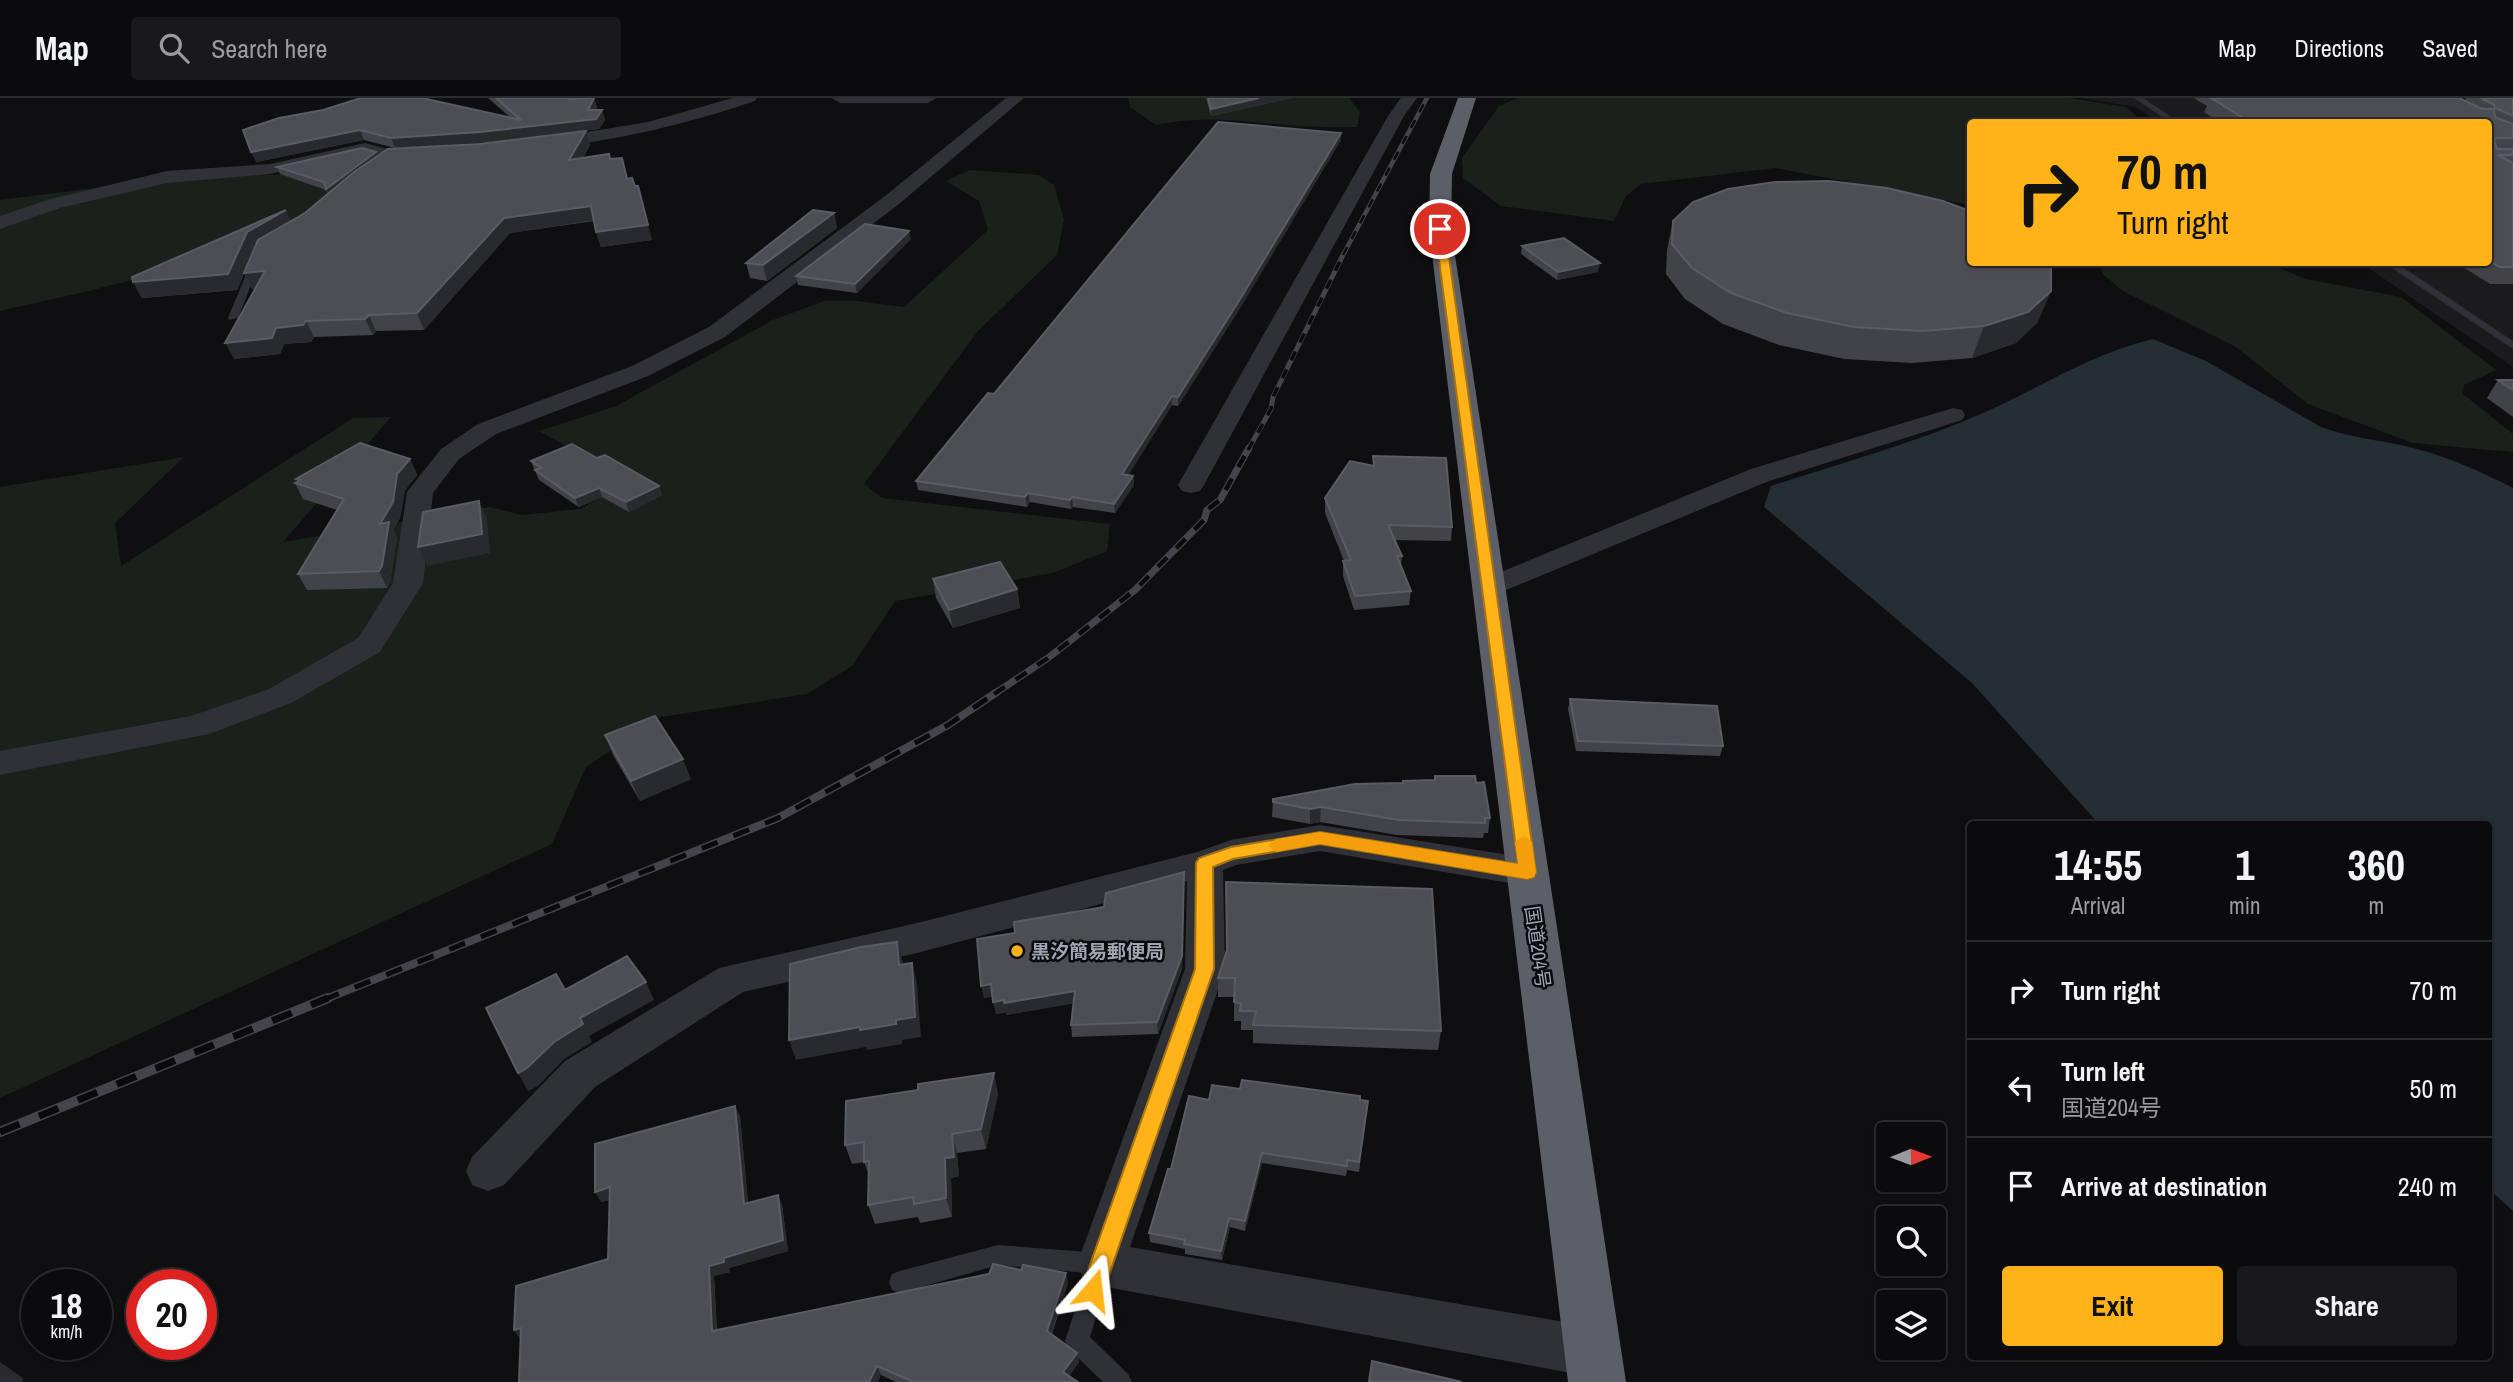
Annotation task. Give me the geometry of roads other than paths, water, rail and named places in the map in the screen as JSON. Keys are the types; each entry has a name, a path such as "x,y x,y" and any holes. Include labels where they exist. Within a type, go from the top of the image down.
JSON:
{"highway":[{"name":"国道204号","path":"1467,98 1441,174 1440,229 1595,1367"}],"street":[{"path":"525,146 630,133 698,116 750,98"},
{"path":"839,98 928,98"},
{"path":"0,763 197,726 280,696 369,645 408,583 420,492 450,454 487,429 640,371 717,332 892,200 1016,98"},
{"path":"1192,485 1396,116 1409,98"},
{"path":"0,223 54,204 167,177 270,169 365,148 391,159 446,153"},
{"path":"1489,587 1760,475 1952,415"},
{"path":"488,1171 580,1074 733,979 917,938 1205,863 1231,853 1320,838 1527,872"},
{"path":"1205,863 1205,969 1101,1264 1595,1367"}],"lane":[{"path":"2138,98 2170,119"},
{"path":"233,318 259,252"},
{"path":"2394,266 2513,346"},
{"path":"900,1282 998,1255 1101,1264 1077,1341 1120,1382"}],"railway":[{"path":"1343,255 1427,98"},
{"path":"1248,450 1271,409 1273,397 1343,255"},
{"path":"997,692 1048,658 1135,590 1204,520 1207,510 1220,500 1249,448"},
{"path":"328,998 778,818 948,725 997,692"},
{"path":"0,1132 328,998"},
{"path":"323,1000 328,998"}],"place":[{"name":"黒汐簡易郵便局","path":"1017,951"}]}
